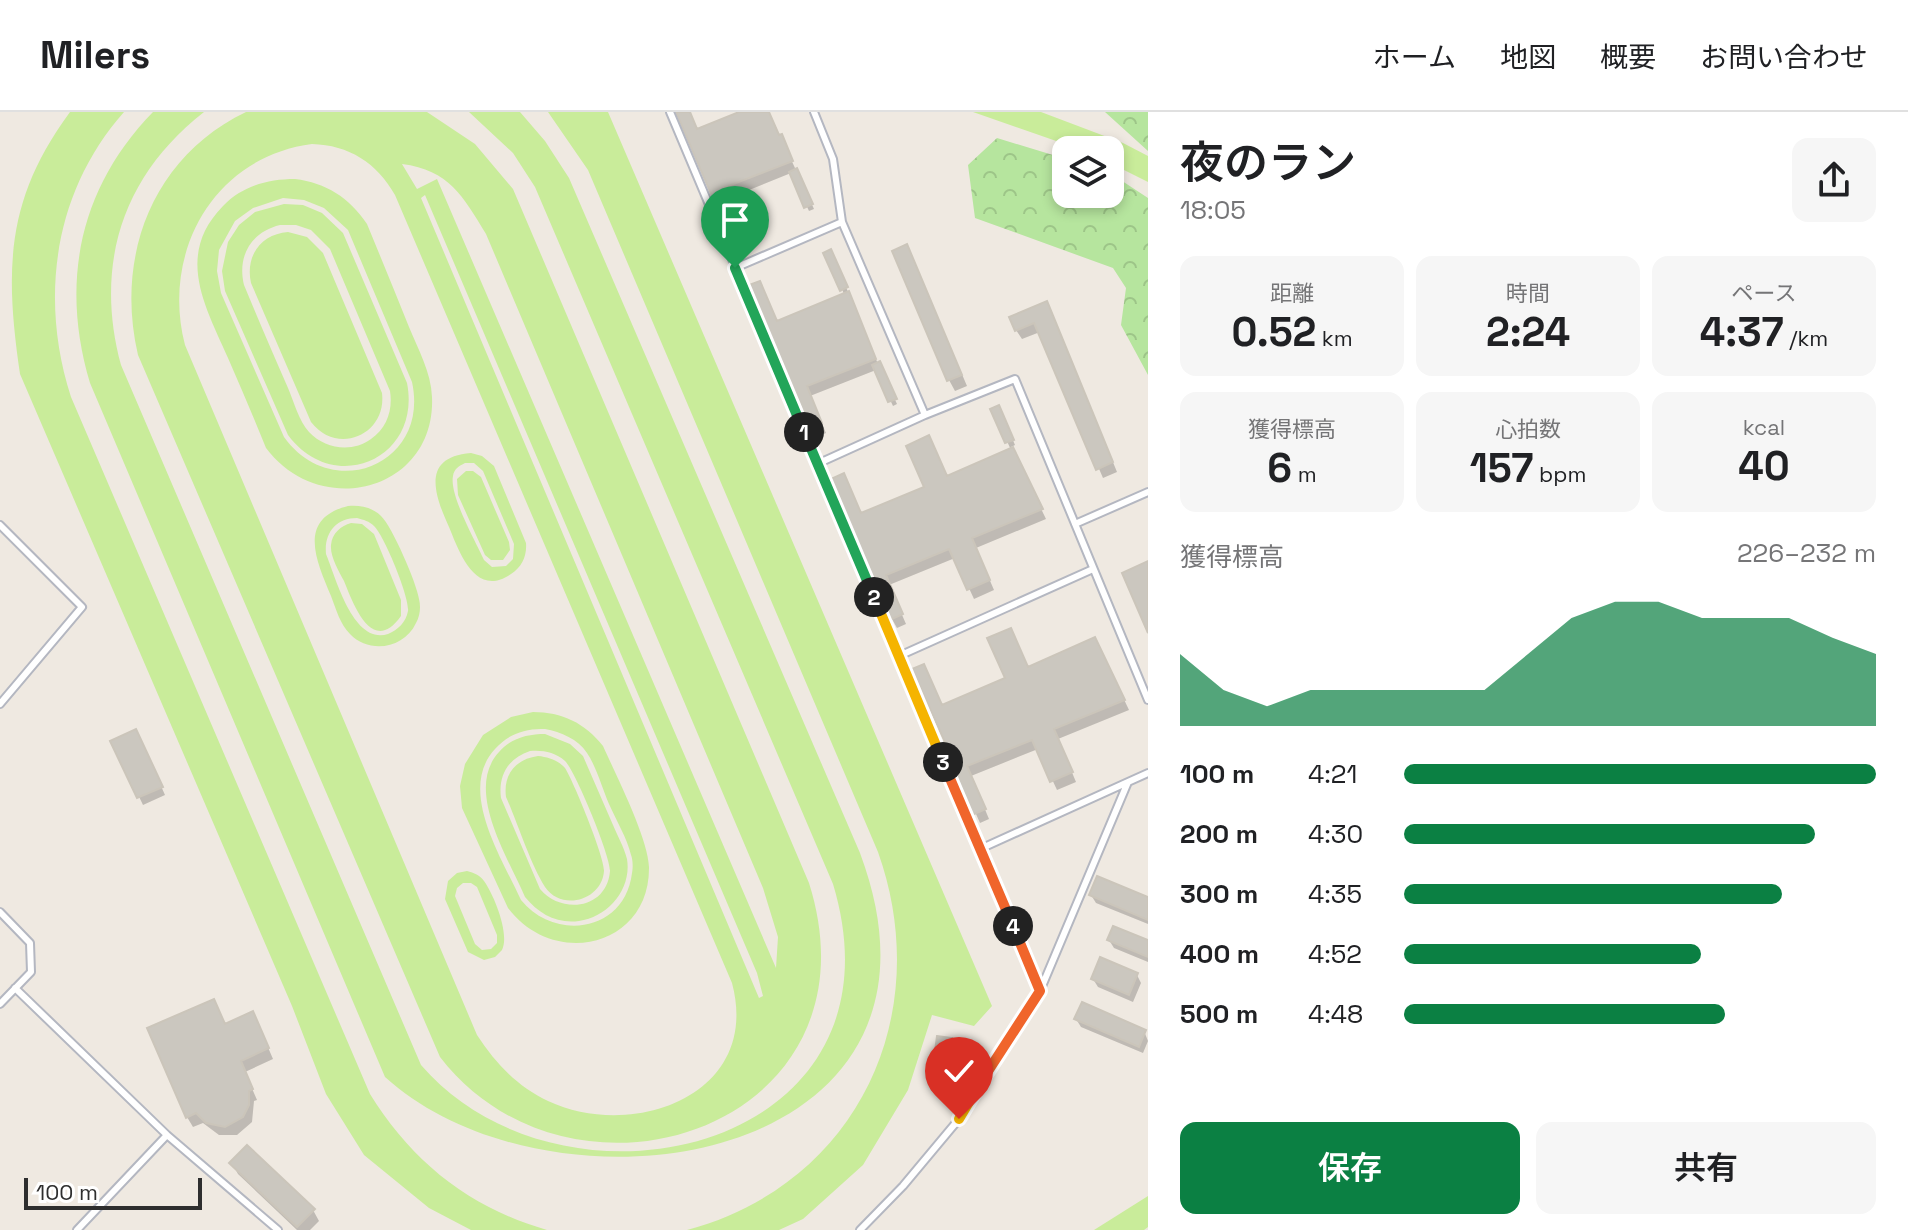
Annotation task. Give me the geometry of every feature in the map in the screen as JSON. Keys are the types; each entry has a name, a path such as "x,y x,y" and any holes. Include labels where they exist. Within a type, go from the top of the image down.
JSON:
{"lane":[{"path":"670,112 1040,991"},
{"path":"814,112 833,159 842,222 925,415"},
{"path":"735,268 842,222"},
{"path":"817,464 925,415 1015,379 1148,700"},
{"path":"1075,524 1148,492"},
{"path":"0,525 82,607 0,704"},
{"path":"899,656 1093,569"},
{"path":"980,849 1148,773"},
{"path":"860,1230 903,1186 959,1119 1040,991 1128,782"},
{"path":"0,912 30,943 31,972 0,1004"},
{"path":"15,988 167,1135 278,1230"},
{"path":"77,1230 167,1135"}],"green space":[{"path":"70,112 124,112 100,143 82,176 68,211 59,247 55,284 56,322 61,360 71,397 370,1094 405,1141 445,1179 493,1209 547,1230 471,1230 429,1208 364,1155 326,1094 292,1006 20,374 12,302 15,237 33,176"},
{"path":"153,112 204,112 176,137 153,164 135,194 122,225 114,258 111,292 113,328 121,365 421,1065 483,1116 557,1144 635,1151 711,1137 776,1103 823,1049 844,975 833,884 535,187 513,153 469,112 520,112 545,141 569,178 860,853 880,959 859,1042 806,1102 730,1140 641,1156 547,1151 459,1124 385,1077 90,383 81,346 77,273 82,238 108,172 128,141"},
{"path":"246,112 427,112 475,144 513,189 809,883 821,967 803,1037 761,1090 704,1126 636,1142 565,1137 497,1109 440,1057 138,355 132,318 132,282 137,247 148,214 164,183 186,155 213,131","holes":["312,144 350,152 371,165 395,195 732,983 736,1022 728,1054 709,1080 683,1099 651,1111 617,1115 582,1112 548,1101 527,1089 499,1064 477,1035 185,345 180,310 181,277 189,244 202,215 222,189 247,168 277,153","402,164 432,172 453,187 486,234 763,888 778,937 776,968 437,179 417,189","425,195 757,973 763,996 759,998 421,198"]},
{"path":"548,112 608,112 992,1006 974,1026 932,1015 908,1090 863,1165 803,1219 779,1230 687,1230 747,1207 797,1174 838,1133 868,1085 888,1031 897,973 893,913 878,852 588,170"},
{"path":"973,112 1041,112 1104,136 1052,136 1052,140"},
{"path":"1105,112 1148,112 1148,151"},
{"path":"997,138 1052,155 1052,208 1124,208 1124,182 1148,198 1148,375 1121,325 1126,288 1113,268 975,218 968,165"},
{"path":"1124,144 1148,156 1148,182 1124,170"},
{"path":"285,179 306,181 327,188 353,206 367,224 424,361 432,397 428,429 415,454 396,473 371,485 344,488 316,484 289,471 266,448 204,300 197,262 200,243 208,224 238,193 265,182","holes":["283,198 304,200 324,208 348,230 412,382 414,411 406,435 392,453 373,465 350,471 327,468 304,457 284,437 221,293 217,271 219,250 235,221 253,208"]},
{"path":"284,204 303,205 322,213 343,233 407,383 408,410 401,432 388,449 370,461 350,466 328,464 307,454 288,435 225,291 222,271 228,242 239,225 255,212","holes":["296,225 311,230 330,249 390,391 390,412 385,424 377,435 356,446 331,445 315,438 305,428 244,285 243,264 254,239 270,228"]},
{"path":"288,232 307,237 323,253 382,393 377,420 369,430 358,436 334,438 311,422 251,283 250,264 257,248 270,237"},
{"path":"471,453 482,456 494,466 526,543 521,565 498,580 488,581 470,569 439,503 436,491 438,470 455,456","holes":["465,463 474,463 483,471 514,544 513,559 506,566 492,567 484,560 455,495 454,471"]},
{"path":"466,471 473,471 481,477 509,542 510,550 503,560 491,560 485,555 458,495 457,479"},
{"path":"348,506 370,509 386,522 397,543 414,581 420,608 410,632 395,643 386,646 367,644 350,634 341,621 320,569 315,543 321,521 332,512","holes":["357,518 370,523 378,532 390,553 408,604 405,619 388,634 376,635 365,630 356,620 341,593 326,554 327,540 333,528 343,521"]},
{"path":"351,523 362,524 374,534 401,600 401,616 391,627 381,631 373,629 358,613 332,554 335,534"},
{"path":"533,712 554,714 572,720 589,731 603,746 637,824 649,867 645,894 634,916 617,931 596,940 573,943 550,939 527,927 508,908 462,808 460,786 465,764 483,735 511,717","holes":["545,729 574,740 587,753 632,859 627,893 603,919 587,924 552,922 535,913 521,900 494,845 482,804 480,784 484,766 495,749 518,733"]},
{"path":"539,734 570,744 583,756 627,859 626,881 616,900 599,914 579,921 556,919 542,913 525,897 500,844 487,804 489,768 499,752 520,738","holes":["530,751 549,752 565,761 584,796 605,849 610,871 607,884 601,894 582,904 560,902 540,889 501,798 501,782 506,769 516,758"]},
{"path":"538,756 553,759 565,768 603,863 602,881 589,895 580,899 561,899 545,887 506,797 507,781 513,769 523,760"},
{"path":"467,871 479,876 492,895 504,934 502,950 495,957 484,960 468,952 445,899 448,881 457,873","holes":["463,883 477,887 497,935 497,943 491,949 482,950 475,944 455,896 457,888"]},
{"path":"1148,1196 1148,1227 1144,1230 1094,1230"}],"building":[{"path":"676,112 690,112 697,129 739,112 769,112 779,135 782,134 793,161 723,188 742,231 729,236"},
{"path":"797,168 813,204 804,208 789,172"},
{"path":"907,244 962,375 947,381 892,251"},
{"path":"831,249 848,287 840,291 823,253"},
{"path":"760,281 777,321 849,291 876,359 807,386 822,423 810,428 749,285"},
{"path":"1047,301 1113,462 1096,470 1034,323 1015,331 1009,317"},
{"path":"880,361 897,399 888,402 872,365"},
{"path":"999,405 1014,440 1005,443 990,409"},
{"path":"929,435 947,476 1013,447 1043,509 972,538 990,580 967,590 949,549 886,575 903,614 890,620 831,479 844,473 861,513 924,487 906,446"},
{"path":"1148,561 1148,633 1122,573"},
{"path":"1011,628 1028,667 1095,637 1125,700 1054,729 1073,772 1050,782 1032,740 967,766 986,809 972,815 942,743 945,742 912,669 924,664 942,705 1005,678 987,638"},
{"path":"136,729 163,787 137,798 110,741"},
{"path":"1097,876 1148,897 1148,920 1089,895"},
{"path":"1113,926 1148,940 1148,957 1107,940"},
{"path":"1100,957 1138,973 1129,995 1091,979"},
{"path":"214,999 225,1024 253,1011 269,1048 241,1061 253,1089 249,1091 249,1105 243,1117 225,1127 206,1123 196,1113 186,1118 147,1028"},
{"path":"1082,1002 1146,1030 1139,1047 1074,1019"},
{"path":"937,1036 952,1038 948,1061 934,1059"},
{"path":"247,1145 315,1209 297,1227 229,1163"}],"route":[{"path":"735,268 1040,991 959,1119"}]}
